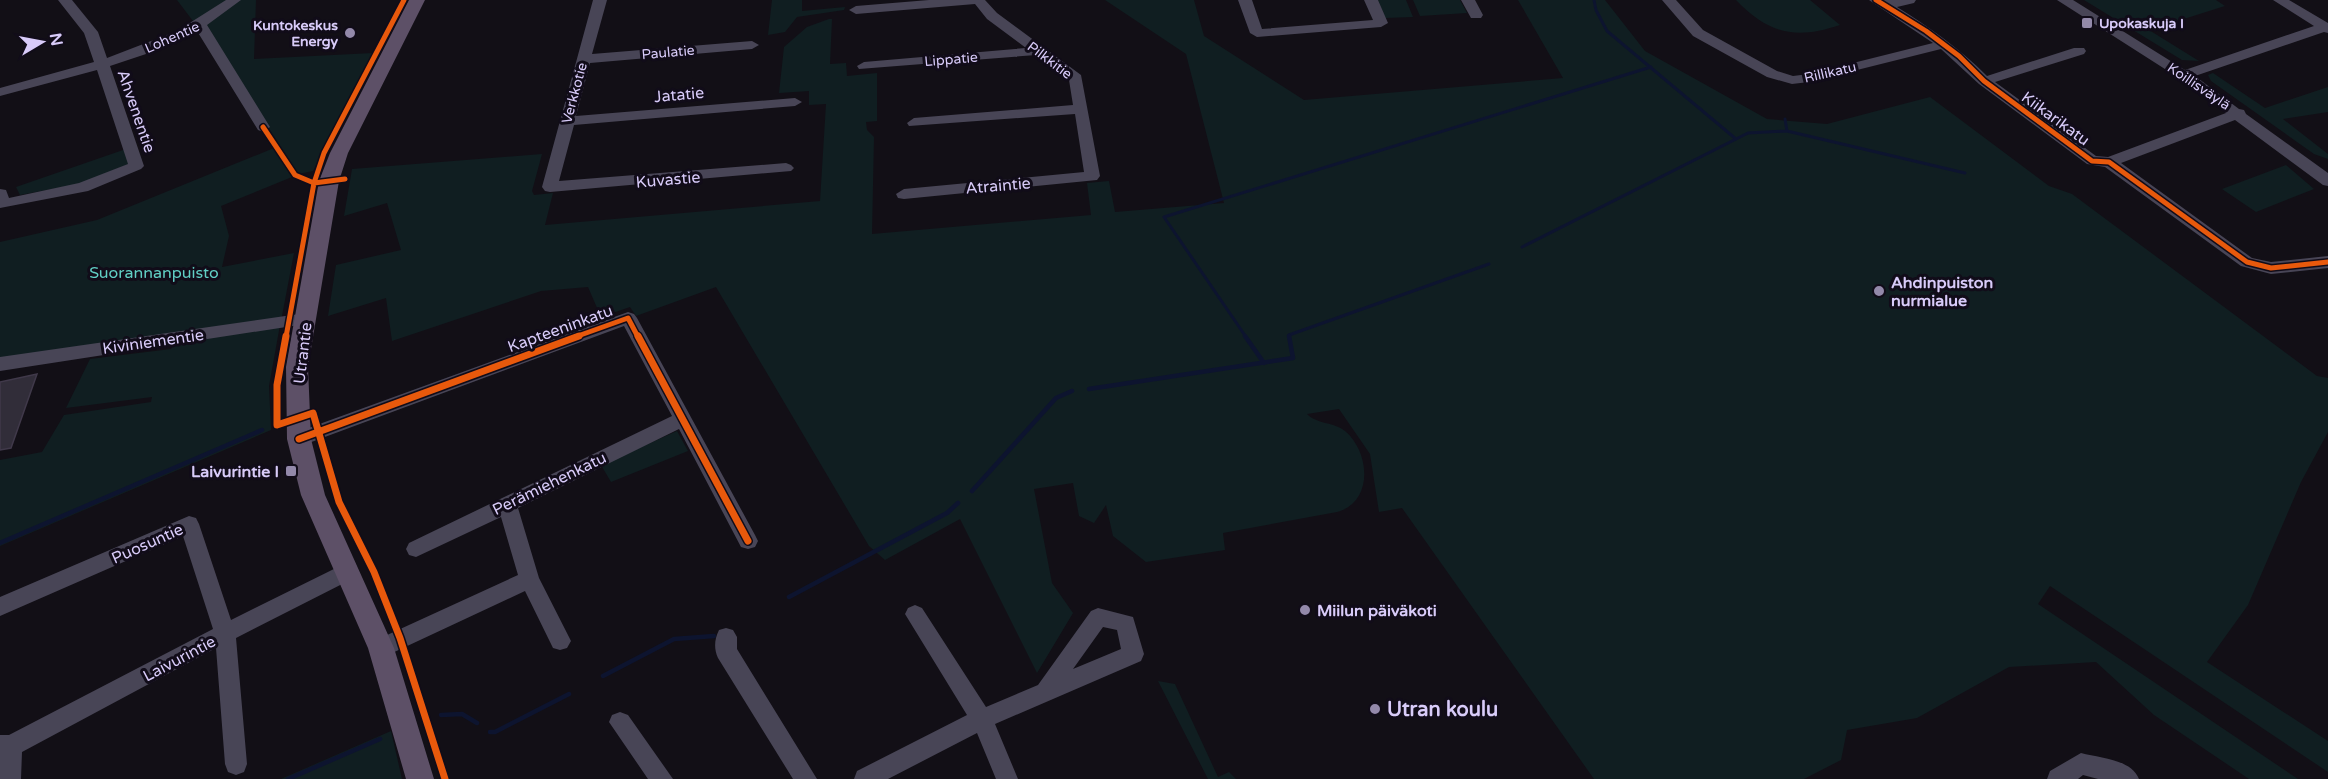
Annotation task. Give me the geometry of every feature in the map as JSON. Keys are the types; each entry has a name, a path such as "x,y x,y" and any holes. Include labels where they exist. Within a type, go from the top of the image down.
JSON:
{"main road":[{"name":"Utrantie","path":"417,0 339,153 329,181 297,367 299,440 313,495 381,648 420,779"}],"street":[{"path":"65,0 91,32 102,63"},
{"name":"Lohentie","path":"0,92 153,47 200,25 234,0"},
{"name":"Verkkotie","path":"550,187 600,0"},
{"path":"856,10 978,0"},
{"name":"Pilkkitie","path":"978,0 992,16 1076,78 1092,176"},
{"path":"1245,0 1257,33 1381,22 1371,0"},
{"path":"1468,0 1476,15"},
{"name":"Rillikatu","path":"1669,0 1698,33 1772,74 1792,80 1809,78 1943,44"},
{"path":"1880,3 1909,0"},
{"name":"Koillisväylä","path":"2064,0 2184,75 2321,168 2328,181"},
{"path":"2280,0 2327,28"},
{"name":"Kiikarikatu","path":"1880,3 1926,31 1959,56 1984,81 2092,161 2109,162 2247,262 2271,268 2328,261"},
{"path":"200,25 263,127"},
{"path":"2184,75 2327,28"},
{"name":"Paulatie","path":"583,59 752,45"},
{"name":"Lippatie","path":"864,66 1038,51"},
{"path":"1984,81 2079,51"},
{"name":"Ahvenentie","path":"0,194 3,204 83,187 136,166 102,63"},
{"name":"Jatatie","path":"566,121 795,102"},
{"path":"914,123 1080,109"},
{"path":"2109,162 2239,113"},
{"name":"Kuvastie","path":"550,187 786,168"},
{"name":"Atraintie","path":"904,194 1092,176"},
{"name":"Kapteeninkatu","path":"299,440 628,318 748,541"},
{"name":"Kiviniementie","path":"0,364 306,319"},
{"name":"Perämiehenkatu","path":"416,549 507,502 683,419"},
{"path":"507,502 529,579 560,641"},
{"name":"Puosuntie","path":"0,607 189,524 225,633"},
{"name":"Laivurintie","path":"6,746 347,572"},
{"path":"381,648 529,579"},
{"path":"915,614 982,719 1007,779"},
{"path":"225,633 236,764"},
{"path":"726,637 726,651 806,779"},
{"path":"865,779 982,719 1046,691"},
{"path":"620,722 662,779"},
{"path":"6,746 10,779"},
{"path":"2058,779 2081,764 2121,774 2128,779"}],"green space":[{"path":"177,0 256,0 254,59 373,53 313,171 298,174 206,30 196,25"},
{"path":"772,0 802,0 802,11 845,7 844,10 797,17 785,32 768,35"},
{"path":"1105,0 1194,0 1204,36 1304,100 1563,78 1518,0 1605,0 1645,51 1767,119 1827,124 1930,97 2049,186 2072,194 2317,376 2328,378 2328,432 2301,482 2248,605 2207,662 2328,741 2328,772 2050,586 2038,604 2298,779 2249,779 2154,715 2096,662 2009,667 1917,718 1847,730 1841,760 1804,779 1594,779 1402,508 1379,512 1370,454 1339,409 1307,414 1315,420 1341,428 1360,451 1364,476 1357,498 1349,507 1337,512 1223,533 1225,550 1146,562 1113,536 1106,505 1094,523 1079,516 1073,483 1034,489 1052,583 1073,613 1037,673 960,519 885,560 869,546 716,287 636,316 630,307 601,317 588,287 541,291 392,341 386,298 328,316 336,265 401,250 387,203 344,216 352,169 542,154 532,191 534,195 553,193 545,225 820,201 826,104 809,105 809,91 779,93 784,47 807,27 829,19 832,19 830,64 846,63 847,76 877,73 877,121 866,122 867,130 874,137 872,234 1091,215 1087,183 1109,181 1115,212 1224,203 1186,54"},
{"path":"1378,0 1406,0 1413,17 1385,18"},
{"path":"1413,0 1460,0 1467,13 1420,16"},
{"path":"1736,0 1810,0 1840,25 1809,32 1784,31 1760,20"},
{"path":"2084,0 2216,0 2225,6 2149,30 2199,61 2182,60"},
{"path":"2213,73 2265,108 2328,87 2328,112 2283,119 2328,154 2328,159 2314,154 2211,81 2208,75"},
{"name":"Suorannanpuisto","path":"274,148 292,177 221,206 229,236 222,267 294,253 281,321 0,363 0,242 97,220"},
{"path":"126,149 129,164 79,184 20,195 16,187"},
{"path":"2286,165 2314,189 2256,212 2222,189"},
{"path":"280,325 269,386 271,430 0,546 0,460 42,452 64,415 151,402 152,397 66,408 90,359 171,349 176,339"},
{"path":"677,431 688,451 611,482 601,465"},
{"path":"1158,681 1175,684 1218,777 1229,772 1236,779 1208,779"},
{"path":"391,731 402,779 281,779"}],"building":[{"path":"37,374 11,448 0,450 0,382"}],"waterway":[{"path":"1594,0 1596,10 1607,31 1650,67"},
{"path":"1246,337 1164,217 1650,67"},
{"path":"1650,67 1736,139"},
{"path":"1785,119 1787,131"},
{"path":"1522,247 1748,133 1787,131"},
{"path":"1787,131 1965,173"},
{"path":"1289,336 1489,264"},
{"path":"1245,336 1264,362"},
{"path":"1264,362 1293,358 1289,336"},
{"path":"1089,389 1264,362"},
{"path":"972,491 1056,398 1072,391"},
{"path":"0,543 262,430"},
{"path":"789,597 947,513 958,503"},
{"path":"603,676 674,639 714,636"},
{"path":"490,732 495,732 569,694"},
{"path":"441,715 462,714 477,723"},
{"path":"288,779 380,739"}],"cycle path":[{"path":"404,0 324,153 314,183 277,385 277,425 313,413 339,502 374,572 400,638 445,779"},
{"path":"1876,0 1926,31 1959,56 1984,81 2092,161 2109,162 2247,262 2271,268 2328,262"},
{"path":"263,127 295,175 314,183 345,179"},
{"path":"299,439 628,318 748,541"}],"place":[{"name":"Upokaskuja I","path":"2087,23"},
{"name":"Kuntokeskus Energy","path":"350,33"},
{"name":"Ahdinpuiston nurmialue","path":"1879,291"},
{"name":"Laivurintie I","path":"291,471"},
{"name":"Miilun päiväkoti","path":"1305,610"},
{"name":"Utran koulu","path":"1375,709"}]}
